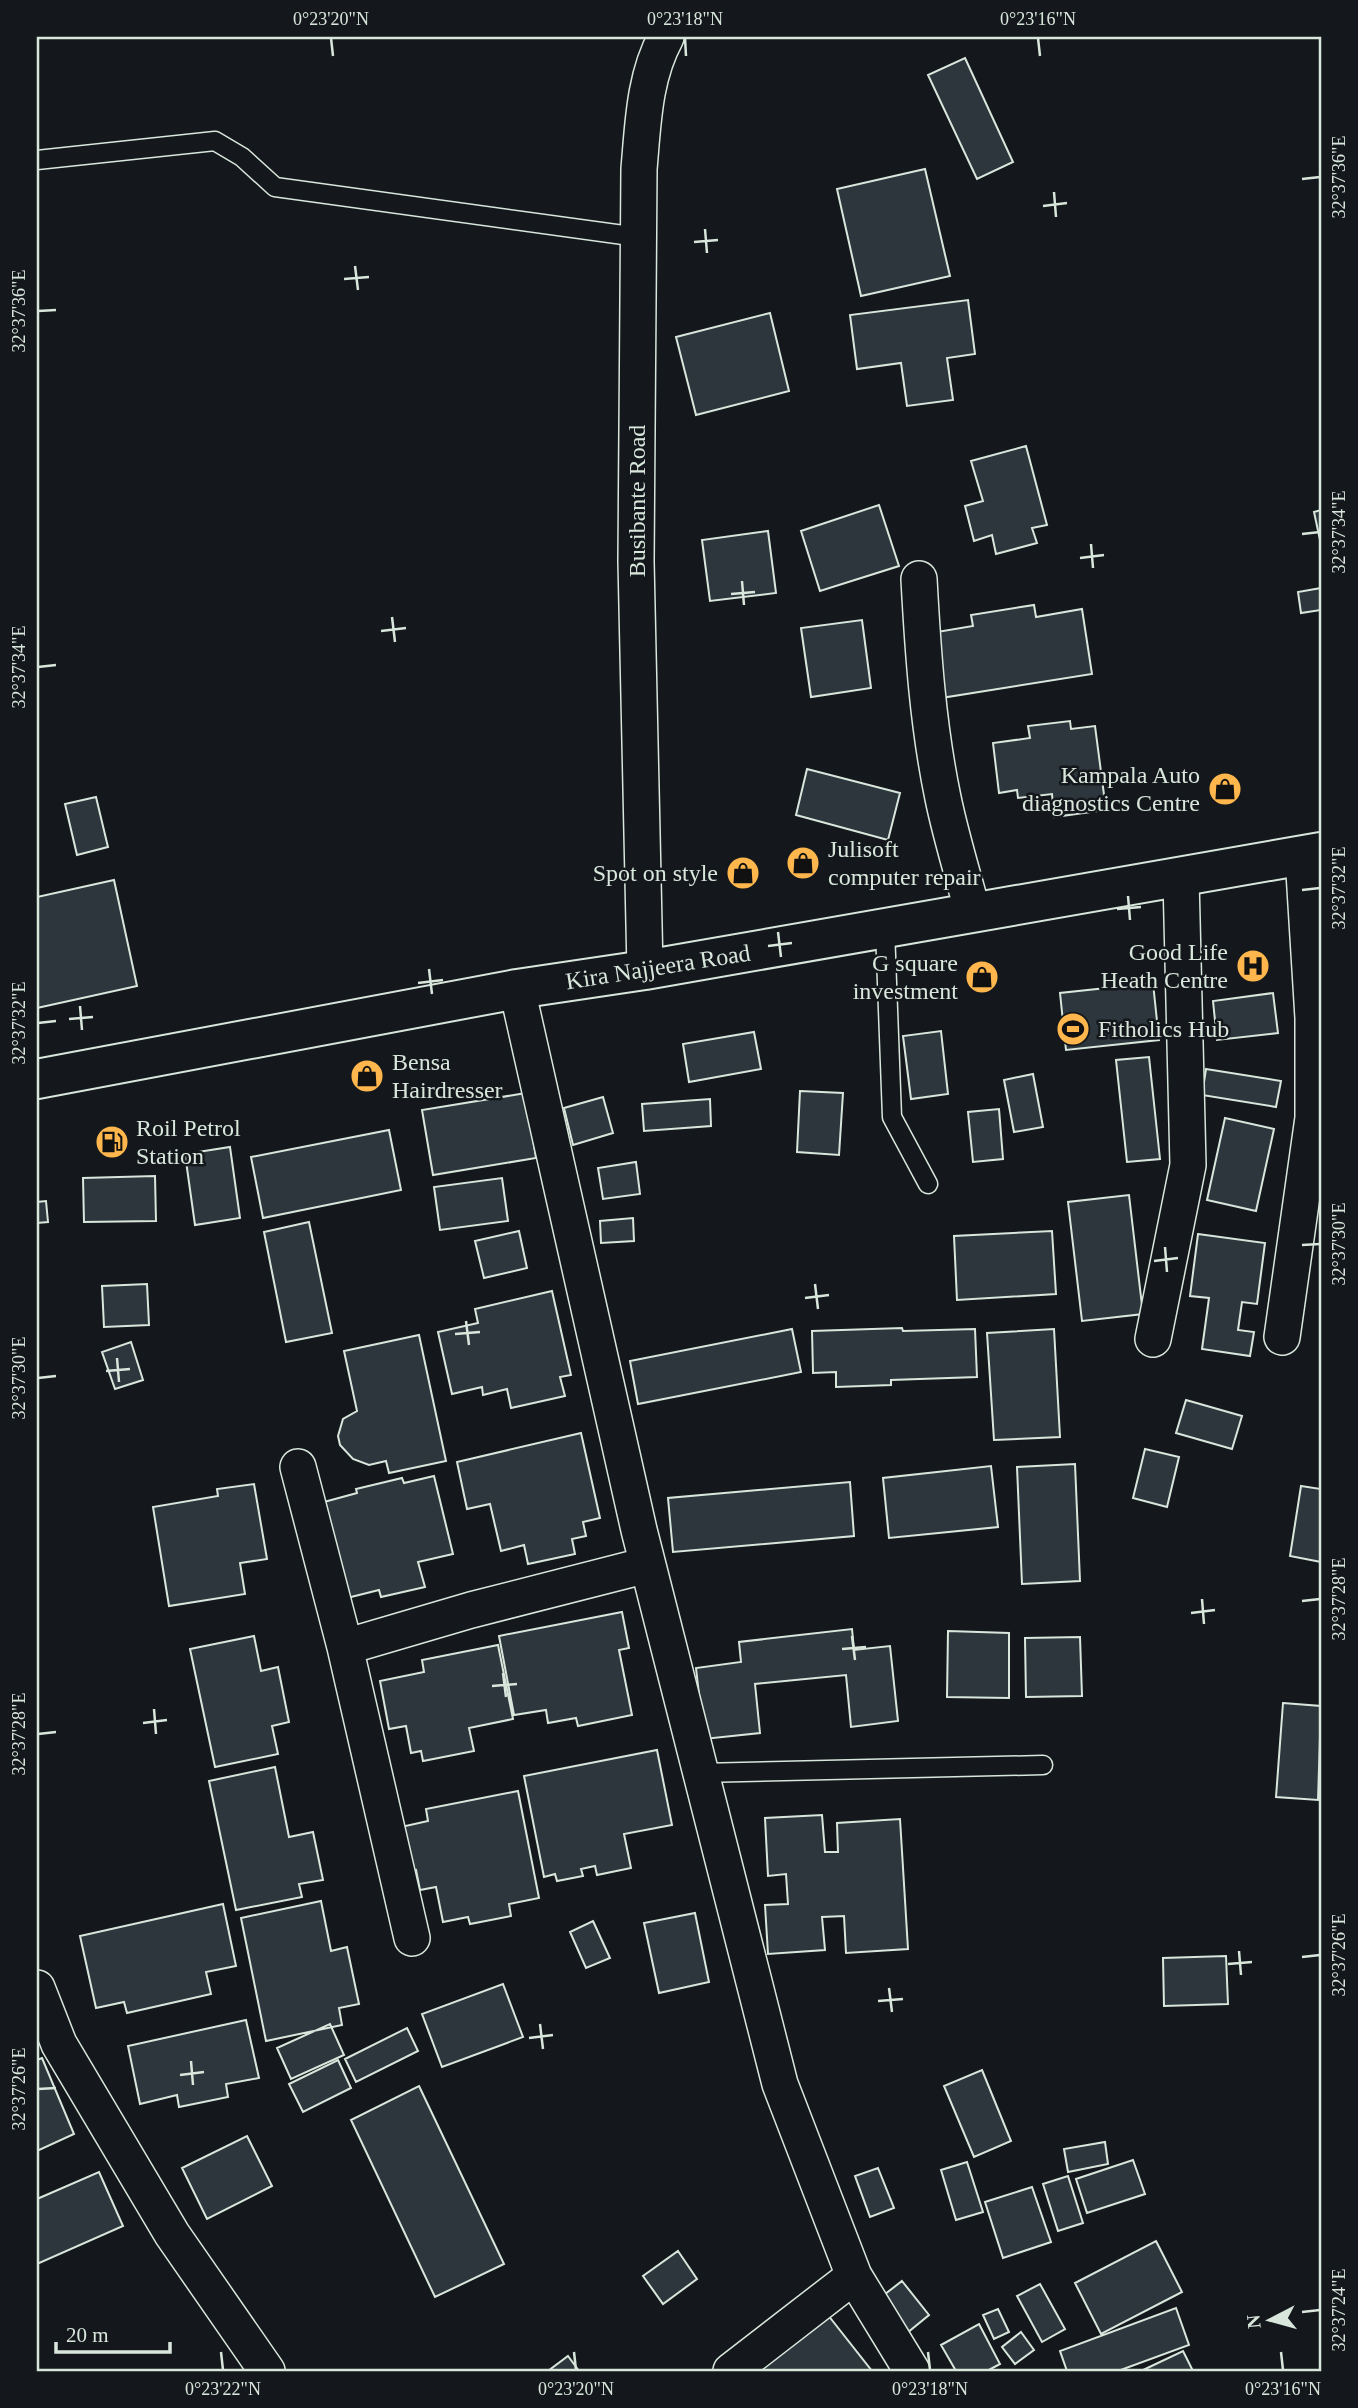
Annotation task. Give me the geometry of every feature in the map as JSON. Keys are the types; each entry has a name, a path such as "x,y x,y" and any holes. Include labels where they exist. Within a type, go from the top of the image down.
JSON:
{"main road":[{"name":"Kira Najjeera Road","path":"37,1079 517,989 645,970 1181,879 1312,854"}],"street":[{"name":"Busibante Road","path":"645,970 636,561 639,169 645,105 654,58 666,37"},
{"path":"919,579 924,679 931,729 944,801 973,913"},
{"path":"1282,1337 1312,1118 1312,854"},
{"path":"1153,1339 1188,1165 1181,879"},
{"path":"517,989 648,1565 780,2084 855,2276 912,2371"},
{"path":"298,1467 345,1647 412,1938"},
{"path":"345,1647 471,1610 648,1565"},
{"path":"37,1988 60,2044 172,2234 267,2371"},
{"path":"731,2371 855,2276"}],"lane":[{"path":"37,160 215,141 242,157 275,187 638,237"},
{"path":"885,929 892,1117 928,1184"},
{"path":"700,1773 1043,1765"}],"building":[{"path":"965,58 1013,162 977,179 928,75"},
{"path":"925,169 950,276 861,296 837,189"},
{"path":"968,300 975,354 947,358 953,400 907,406 901,363 857,369 850,315"},
{"path":"770,313 789,391 696,415 676,337"},
{"path":"1026,446 1047,525 1032,528 1037,543 996,554 992,535 974,541 965,506 983,501 971,461"},
{"path":"879,505 899,566 820,591 801,531"},
{"path":"1321,510 1321,540 1320,540 1314,512"},
{"path":"768,531 776,593 710,601 702,540"},
{"path":"1321,588 1321,610 1301,613 1298,592"},
{"path":"1034,605 1036,617 1082,609 1092,674 941,698 931,633 973,626 971,615"},
{"path":"862,620 871,688 811,697 801,628"},
{"path":"1070,721 1071,729 1095,726 1106,810 1054,817 1052,794 1018,798 1017,790 999,793 993,743 1030,738 1028,726"},
{"path":"807,769 900,793 888,840 796,815"},
{"path":"96,797 108,847 77,855 65,804"},
{"path":"114,880 137,986 37,1008 37,897"},
{"path":"1153,983 1159,1040 1066,1050 1060,993"},
{"path":"1273,993 1278,1033 1217,1040 1213,1001"},
{"path":"941,1031 948,1094 911,1099 903,1036"},
{"path":"754,1032 761,1069 689,1082 683,1044"},
{"path":"1149,1057 1160,1159 1127,1162 1116,1060"},
{"path":"1206,1069 1281,1081 1276,1107 1202,1095"},
{"path":"1033,1074 1043,1127 1014,1132 1004,1080"},
{"path":"800,1091 843,1093 839,1155 797,1152"},
{"path":"526,1093 536,1158 433,1175 422,1110"},
{"path":"603,1097 613,1133 573,1145 564,1108"},
{"path":"710,1099 711,1126 644,1131 642,1104"},
{"path":"999,1109 1003,1159 973,1162 968,1112"},
{"path":"1225,1118 1274,1129 1256,1211 1207,1200"},
{"path":"389,1130 401,1190 263,1218 251,1157"},
{"path":"230,1147 240,1218 195,1225 185,1154"},
{"path":"636,1162 640,1194 603,1199 598,1168"},
{"path":"155,1176 156,1221 84,1222 83,1178"},
{"path":"502,1178 508,1221 440,1230 434,1187"},
{"path":"1129,1195 1143,1314 1082,1321 1068,1202"},
{"path":"46,1201 48,1222 37,1223 37,1202"},
{"path":"633,1218 634,1241 601,1243 600,1221"},
{"path":"309,1222 332,1333 286,1342 264,1232"},
{"path":"519,1231 527,1268 484,1278 475,1241"},
{"path":"1052,1231 1056,1294 957,1300 954,1236"},
{"path":"1198,1234 1265,1243 1257,1304 1242,1302 1238,1330 1254,1332 1250,1356 1202,1349 1209,1298 1190,1296"},
{"path":"147,1284 149,1325 104,1327 102,1286"},
{"path":"552,1291 571,1375 560,1377 565,1396 511,1408 507,1389 483,1395 482,1387 452,1394 438,1332 478,1323 475,1309"},
{"path":"902,1328 903,1331 975,1329 977,1377 891,1380 891,1385 836,1387 836,1372 813,1373 812,1331"},
{"path":"792,1329 801,1372 638,1404 630,1361"},
{"path":"1054,1329 1060,1437 994,1440 987,1333"},
{"path":"419,1335 446,1461 389,1473 386,1461 369,1465 353,1459 340,1445 338,1436 343,1419 357,1411 344,1351"},
{"path":"131,1342 143,1380 115,1389 102,1352"},
{"path":"1186,1400 1242,1416 1232,1449 1176,1433"},
{"path":"581,1433 600,1518 583,1522 586,1536 572,1539 575,1554 528,1564 524,1545 501,1551 490,1504 467,1509 457,1462"},
{"path":"1145,1449 1179,1457 1167,1507 1133,1498"},
{"path":"1075,1464 1080,1581 1022,1584 1017,1467"},
{"path":"991,1466 998,1527 889,1538 883,1478"},
{"path":"434,1476 453,1554 418,1562 425,1587 381,1597 379,1590 347,1598 324,1502 357,1493 356,1489 402,1478 404,1483"},
{"path":"850,1482 854,1536 673,1552 668,1498"},
{"path":"254,1484 267,1559 240,1563 245,1594 169,1606 153,1507 218,1496 217,1489"},
{"path":"1301,1486 1321,1489 1321,1562 1290,1556"},
{"path":"622,1612 629,1648 619,1650 632,1715 578,1726 576,1718 548,1723 546,1710 514,1715 499,1636"},
{"path":"852,1629 854,1650 890,1646 898,1721 851,1727 846,1675 755,1684 760,1733 704,1739 696,1668 741,1662 739,1642"},
{"path":"948,1631 1009,1633 1009,1698 947,1697"},
{"path":"254,1636 261,1671 278,1667 289,1722 272,1726 278,1754 215,1767 190,1649"},
{"path":"1080,1637 1082,1696 1026,1697 1025,1638"},
{"path":"498,1645 513,1719 469,1728 474,1751 423,1761 421,1751 411,1753 406,1726 389,1729 380,1681 424,1672 422,1660"},
{"path":"1283,1703 1321,1706 1318,1800 1276,1797"},
{"path":"657,1750 672,1825 624,1834 631,1868 597,1875 595,1866 581,1869 583,1876 557,1881 555,1874 544,1877 524,1776"},
{"path":"275,1767 289,1837 313,1832 323,1880 299,1884 302,1897 236,1910 209,1781"},
{"path":"518,1791 539,1898 509,1904 511,1916 470,1924 468,1917 443,1922 436,1887 420,1890 416,1870 410,1871 401,1827 428,1821 426,1809"},
{"path":"822,1815 825,1852 838,1852 837,1823 900,1819 908,1949 846,1953 844,1916 822,1917 825,1950 768,1954 765,1905 788,1904 786,1874 768,1876 765,1818"},
{"path":"321,1901 331,1951 347,1947 359,2004 339,2008 342,2025 266,2041 241,1918"},
{"path":"223,1904 236,1966 206,1972 211,1994 127,2013 124,2002 96,2008 80,1936"},
{"path":"695,1913 709,1982 659,1993 644,1923"},
{"path":"593,1921 610,1958 586,1968 570,1932"},
{"path":"1226,1956 1228,2004 1164,2006 1163,1958"},
{"path":"503,1984 523,2037 442,2067 422,2014"},
{"path":"246,2020 259,2078 226,2084 228,2097 179,2107 177,2095 140,2104 128,2046"},
{"path":"330,2024 344,2055 291,2079 277,2048"},
{"path":"407,2028 418,2051 356,2082 345,2059"},
{"path":"42,2058 74,2134 37,2151 37,2060"},
{"path":"338,2060 351,2088 303,2112 289,2084"},
{"path":"982,2070 1011,2141 974,2157 944,2086"},
{"path":"419,2086 504,2264 435,2297 351,2120"},
{"path":"247,2136 272,2186 207,2219 182,2168"},
{"path":"1105,2142 1108,2164 1068,2172 1064,2149"},
{"path":"1133,2160 1145,2194 1087,2213 1076,2179"},
{"path":"967,2162 983,2212 956,2220 941,2170"},
{"path":"878,2168 894,2208 870,2217 855,2176"},
{"path":"99,2172 123,2226 37,2264 37,2199"},
{"path":"1068,2176 1083,2223 1058,2231 1043,2184"},
{"path":"1032,2187 1051,2242 1003,2258 985,2202"},
{"path":"1156,2241 1182,2292 1101,2334 1075,2283"},
{"path":"678,2251 697,2279 663,2304 643,2276"},
{"path":"902,2281 929,2315 907,2333 880,2298"},
{"path":"1040,2284 1065,2329 1042,2342 1017,2296"},
{"path":"1176,2308 1189,2345 1118,2371 1067,2371 1060,2351"},
{"path":"998,2309 1009,2332 994,2339 983,2315"},
{"path":"824,2310 872,2371 749,2371"},
{"path":"979,2324 1000,2364 987,2371 956,2371 941,2345"},
{"path":"1021,2332 1034,2350 1015,2364 1002,2347"},
{"path":"1183,2351 1193,2371 1141,2371"},
{"path":"568,2356 579,2371 548,2371"}],"place":[{"name":"Kampala Auto diagnostics Centre","path":"1225,789"},
{"name":"Julisoft computer repair","path":"803,863"},
{"name":"Spot on style","path":"743,873"},
{"name":"Good Life Heath Centre","path":"1253,966"},
{"name":"G square investment","path":"982,977"},
{"name":"Fitholics Hub","path":"1073,1029"},
{"name":"Bensa Hairdresser","path":"367,1076"},
{"name":"Roil Petrol Station","path":"112,1142"}]}
